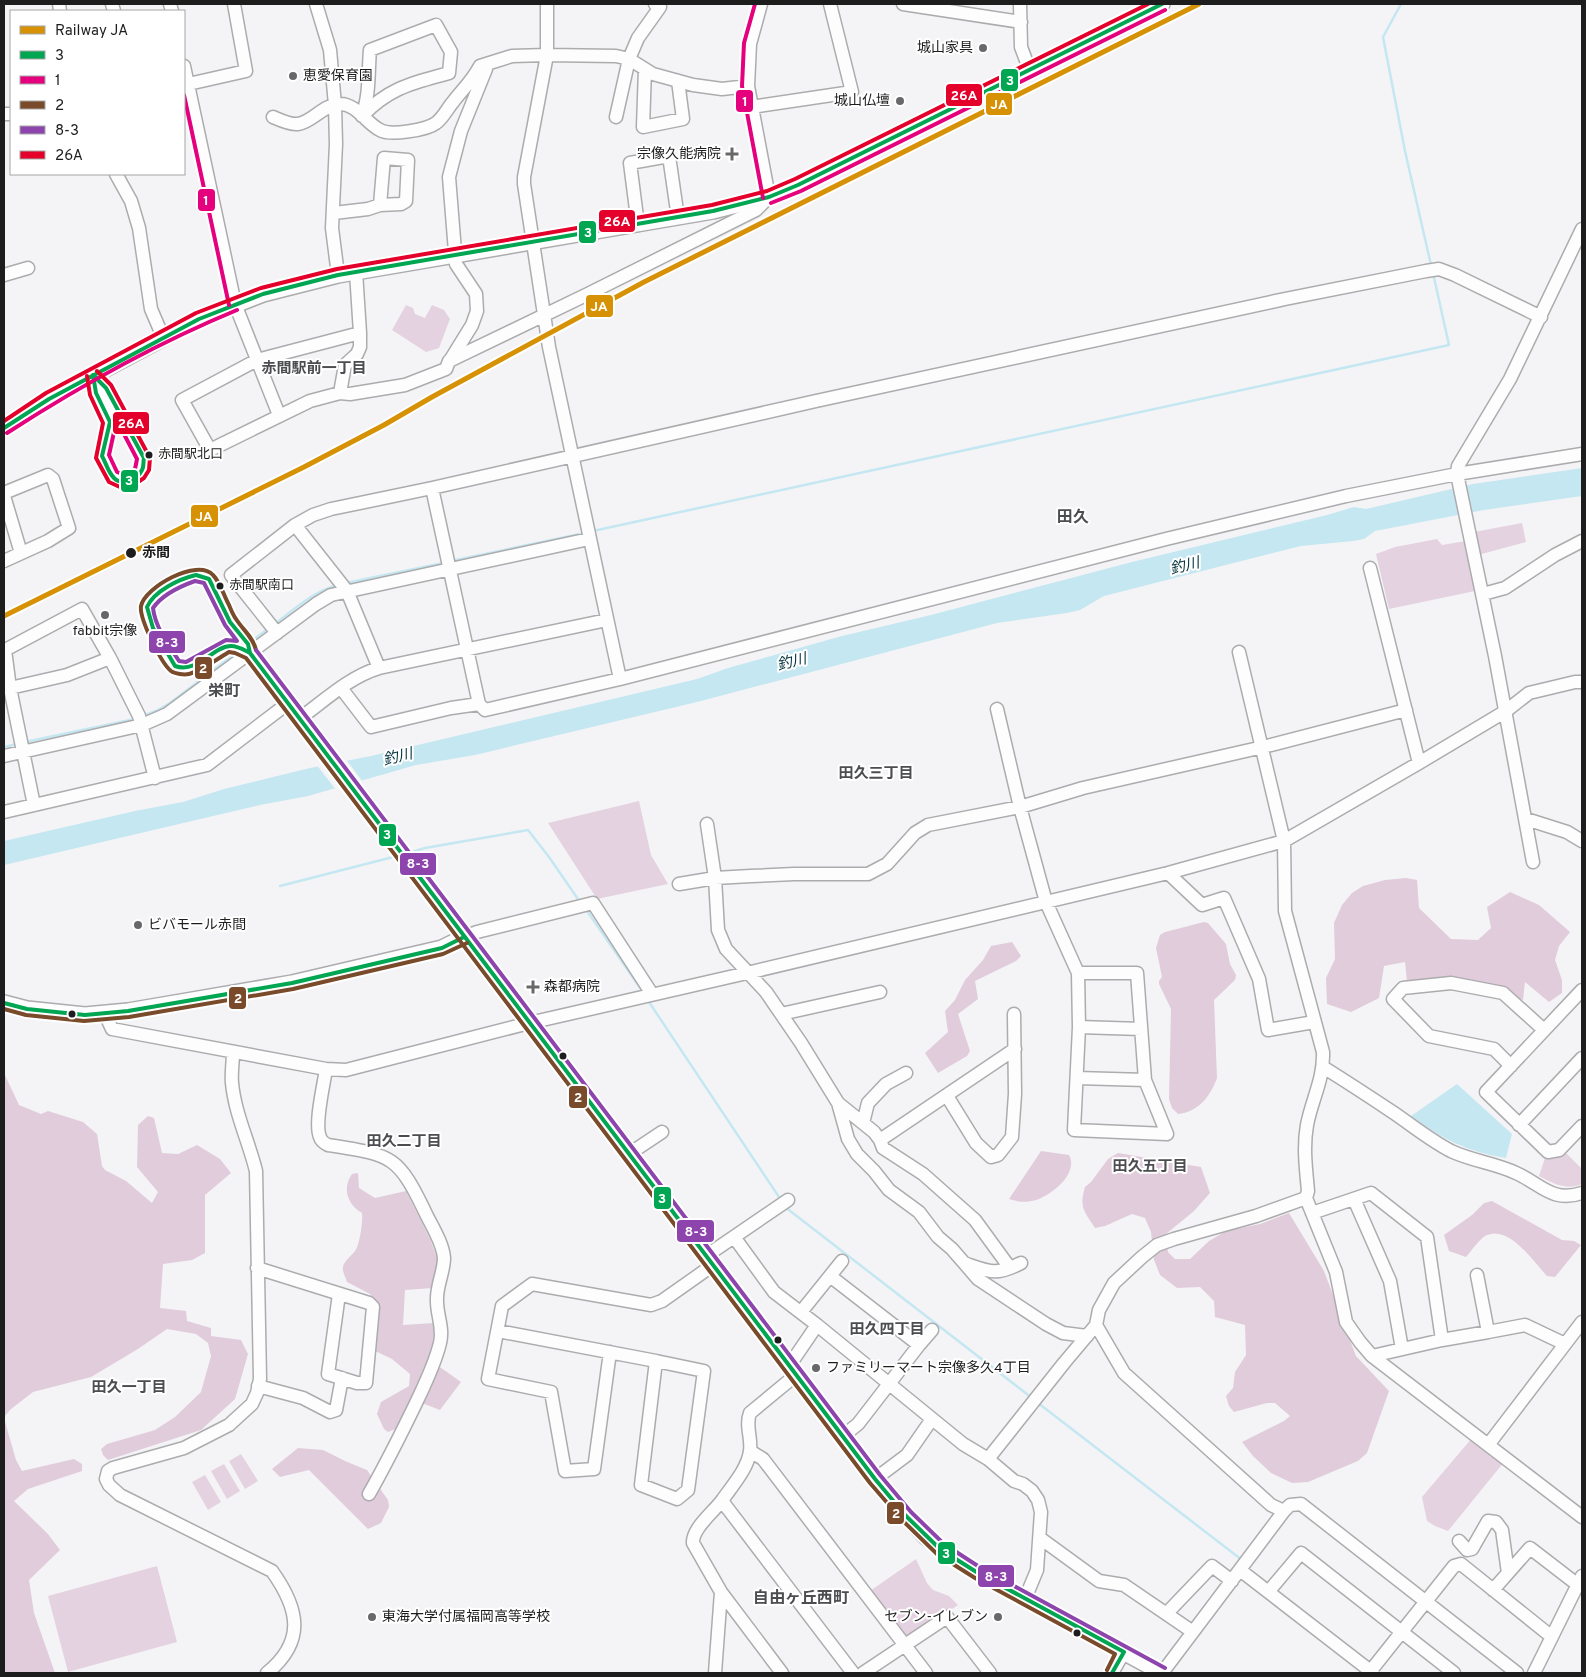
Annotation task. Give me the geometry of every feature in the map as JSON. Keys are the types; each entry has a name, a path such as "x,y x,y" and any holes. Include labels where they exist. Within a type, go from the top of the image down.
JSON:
{"main road":[{"path":"4,428 49,399 163,337 199,319 262,294 338,275 678,218 768,197 798,185 1162,4"},
{"path":"92,375 106,388 144,458 140,473 130,480 121,482 115,479 102,456 110,422 96,393 92,375"},
{"path":"4,1003 27,1009 61,1014 105,1014 292,983 442,948 464,937 842,1436 906,1516 940,1549 978,1573 1162,1673"}],"street":[{"path":"234,4 246,71 186,84 235,304 279,415"},
{"path":"316,4 330,50 335,105 336,144 332,228 338,275"},
{"path":"548,4 547,55 524,177 549,347 620,679"},
{"path":"616,117 629,59 638,38 660,7 655,4"},
{"path":"449,361 756,210 768,197 748,86 750,44 761,4"},
{"path":"751,107 852,92 830,4"},
{"path":"903,4 1021,22"},
{"path":"1020,4 1020,47 1030,71"},
{"path":"436,24 451,52 449,73 404,86 376,102 362,116 366,106 370,50 436,24"},
{"path":"272,117 292,124 300,124 320,112 341,104 352,108 386,133 429,127 440,119 455,99 472,82 480,66 512,56 616,56 629,59 653,74 678,81 722,89 748,86"},
{"path":"360,333 257,360 182,400 210,450 310,401 340,393 350,394 405,385 446,369 472,325 478,311 476,294 456,264 449,177 461,131 487,65"},
{"path":"645,69 643,127 683,119 678,81"},
{"path":"638,225 630,163 669,156 678,218"},
{"path":"116,175 130,202 139,228 151,309 163,337"},
{"path":"334,213 368,209 380,205"},
{"path":"1533,862 1506,711 1458,476 1458,466 1510,379 1582,229"},
{"path":"4,275 28,268"},
{"path":"277,633 231,575 296,525 313,515 331,509 1285,299 1439,269 1541,317"},
{"path":"340,393 345,365 357,354 360,347 356,272"},
{"path":"432,488 479,704 485,710 620,679 1166,538 1346,496 1582,454"},
{"path":"4,561 48,541 69,528 53,479 48,475 4,495 21,553"},
{"path":"296,525 348,591 379,668"},
{"path":"4,756 142,725 167,714 316,604 331,595 589,539"},
{"path":"1483,594 1505,588 1555,555 1582,541"},
{"path":"1370,568 1419,763"},
{"path":"34,805 4,650 82,609 110,658 142,725 155,778"},
{"path":"299,719 366,672 607,620"},
{"path":"1239,652 1284,841 1285,911 1323,1052 1323,1067 1307,1124 1305,1145 1306,1198 1336,1272 1346,1322 1372,1356 1582,1516"},
{"path":"250,653 464,937 593,903 652,994"},
{"path":"10,688 67,675 110,658"},
{"path":"105,1014 112,1029 326,1069 346,1070 529,1023 1168,873 1284,841 1506,711 1529,693 1582,682"},
{"path":"341,688 371,727 451,708 479,704"},
{"path":"4,812 207,765 287,704"},
{"path":"997,709 1020,807 1046,902 1078,973 1079,1027 1074,1130 1167,1134 1145,1080 1137,973 1078,973"},
{"path":"679,884 715,878 794,874 868,874 887,864 914,833 928,825 1020,807 1083,788 1262,747 1406,710"},
{"path":"1526,819 1567,832 1582,841"},
{"path":"707,824 715,878 718,930 726,949 766,992 801,1043 838,1103 848,1139 857,1154 889,1190 919,1212 938,1237 952,1249 978,1279 1046,1324 1063,1332 1087,1336"},
{"path":"1168,873 1202,905 1224,898 1259,979 1268,1030 1314,1022"},
{"path":"1510,1066 1494,1049 1429,1036 1393,999 1403,988 1452,983 1503,993 1544,1030"},
{"path":"1582,990 1486,1092 1548,1152 1559,1150 1582,1126"},
{"path":"781,1014 880,992"},
{"path":"947,1096 976,1143 991,1157 998,1155 1012,1137 1015,1094 1014,1014"},
{"path":"1079,1027 1141,1029"},
{"path":"880,1140 1015,1049"},
{"path":"233,1052 232,1083 238,1115 251,1150 256,1171 260,1379 258,1386 252,1404 229,1425 184,1448 113,1468 108,1471 106,1479 109,1485 120,1495 272,1570 291,1608 295,1628 291,1645 286,1655 267,1673"},
{"path":"1519,1124 1582,1058"},
{"path":"1323,1067 1452,1152 1514,1172 1554,1195 1566,1196 1582,1193"},
{"path":"326,1069 318,1122 319,1135 322,1141 328,1145 376,1154 392,1161 403,1171 443,1251 444,1260 436,1305 442,1329 440,1343 429,1375 406,1424 390,1458 369,1494"},
{"path":"863,1123 868,1103 886,1084 906,1073"},
{"path":"1077,1078 1145,1080"},
{"path":"838,1103 874,1132 883,1148 923,1174 975,1220 1016,1266 999,1272 962,1262"},
{"path":"629,1154 662,1132"},
{"path":"1312,1213 1371,1193 1427,1237 1442,1340"},
{"path":"988,1459 1064,1362 1096,1325 1099,1310 1114,1283 1157,1245 1256,1216 1306,1198"},
{"path":"1354,1199 1390,1281 1402,1349"},
{"path":"610,1352 594,1469 565,1471 551,1392 488,1379 502,1306 532,1284 651,1305 662,1301 734,1237 788,1200"},
{"path":"734,1237 774,1292 963,1444 988,1459 1014,1481 1023,1484 1032,1491 1041,1512 1040,1538 1037,1570 1025,1599"},
{"path":"801,1312 842,1261"},
{"path":"257,1268 370,1303 372,1307 366,1383 357,1383 328,1374 339,1294"},
{"path":"1477,1275 1488,1332"},
{"path":"830,1276 919,1345"},
{"path":"1488,1445 1582,1322"},
{"path":"782,1673 720,1592 697,1550 693,1538 722,1501 747,1463 750,1451 748,1427 750,1413 793,1370 817,1325"},
{"path":"1096,1325 1128,1377 1271,1504 1284,1511"},
{"path":"1372,1356 1442,1340 1525,1325 1565,1344"},
{"path":"842,1436 858,1424 932,1330"},
{"path":"498,1331 610,1352 656,1361 704,1371 688,1490 678,1499 641,1485 656,1361"},
{"path":"258,1386 304,1398 330,1412 336,1410 342,1378"},
{"path":"875,1479 907,1455 932,1419"},
{"path":"750,1451 763,1459 926,1673"},
{"path":"722,1501 853,1673"},
{"path":"1162,1673 1284,1511 1290,1505 1301,1504 1517,1673"},
{"path":"1459,1541 1467,1550 1472,1550 1488,1521 1496,1522 1502,1530 1508,1573"},
{"path":"1040,1538 1099,1581 1124,1585 1193,1632"},
{"path":"1493,1590 1530,1548 1580,1581 1534,1673"},
{"path":"1269,1591 1301,1554 1454,1673"},
{"path":"1240,1570 1371,1673 1425,1601 1454,1566 1461,1564 1552,1638"},
{"path":"1167,1613 1212,1566 1232,1581"},
{"path":"715,1673 720,1592"},
{"path":"863,1673 946,1617 990,1673"},
{"path":"1112,1673 1124,1652"}],"shaded area":[{"path":"406,305 413,308 415,314 425,318 432,305 444,310 450,319 439,348 426,352 392,330"},
{"path":"1522,523 1526,542 1478,555 1474,532"},
{"path":"1437,539 1442,545 1466,541 1475,591 1389,609 1376,554 1395,547"},
{"path":"639,801 651,855 668,884 597,899 548,823"},
{"path":"1406,878 1417,880 1419,908 1451,939 1478,940 1491,928 1487,907 1510,892 1539,905 1570,932 1559,946 1555,960 1562,980 1562,993 1549,1002 1525,982 1523,1000 1446,977 1407,982 1405,962 1384,966 1379,998 1351,1012 1327,1004 1326,978 1335,959 1334,923 1342,905 1352,893 1363,886 1385,880"},
{"path":"1204,922 1208,923 1226,944 1230,964 1236,975 1235,980 1214,1000 1217,1078 1207,1097 1197,1107 1178,1114 1172,1108 1169,1099 1171,1009 1159,984 1162,977 1156,948 1160,935 1165,932"},
{"path":"1012,942 1021,956 1016,961 975,981 978,999 958,1014 970,1051 967,1056 938,1073 925,1053 948,1032 945,1011 955,1000 965,980 983,960 991,946"},
{"path":"4,1073 19,1105 41,1114 48,1111 83,1122 97,1134 102,1166 105,1170 126,1181 152,1203 158,1192 137,1167 138,1125 148,1116 154,1118 162,1153 178,1154 197,1145 220,1159 231,1173 205,1195 205,1253 192,1260 163,1264 160,1308 186,1311 187,1321 211,1328 211,1336 241,1340 248,1354 235,1399 201,1430 108,1460 103,1455 101,1449 107,1444 155,1430 175,1417 201,1392 211,1356 208,1343 196,1334 167,1329 91,1377 33,1392 4,1417"},
{"path":"1041,1151 1069,1155 1071,1162 1067,1176 1056,1189 1036,1200 1022,1202 1009,1199"},
{"path":"1118,1153 1201,1167 1210,1193 1194,1211 1166,1234 1168,1252 1175,1259 1190,1259 1209,1241 1226,1231 1260,1224 1289,1213 1324,1271 1356,1356 1389,1391 1367,1453 1358,1461 1308,1482 1292,1483 1271,1473 1253,1456 1242,1442 1284,1421 1290,1416 1275,1403 1267,1403 1234,1412 1229,1406 1226,1396 1233,1388 1235,1372 1246,1355 1245,1325 1215,1317 1214,1301 1200,1287 1177,1288 1160,1275 1154,1260 1151,1232 1145,1218 1132,1214 1105,1226 1095,1228 1083,1205 1082,1200 1085,1187 1108,1159"},
{"path":"1566,1153 1582,1169 1582,1184 1571,1187 1565,1186 1539,1176 1545,1158 1559,1157"},
{"path":"358,1173 359,1188 375,1198 406,1191 430,1239 439,1263 433,1288 405,1290 403,1325 434,1323 435,1331 430,1360 461,1382 440,1410 414,1400 398,1428 388,1432 384,1429 377,1414 381,1402 409,1386 410,1374 392,1359 373,1350 377,1305 370,1294 347,1282 344,1273 344,1265 357,1248 361,1232 362,1213 353,1205 347,1190 352,1174"},
{"path":"1492,1201 1562,1240 1574,1241 1581,1245 1555,1277 1547,1276 1520,1246 1503,1235 1494,1233 1485,1236 1466,1257 1449,1251 1444,1235 1472,1215 1484,1203"},
{"path":"4,1418 16,1460 22,1471 74,1459 82,1464 82,1471 28,1489 14,1501 48,1534 60,1550 29,1580 34,1613 55,1673 4,1673"},
{"path":"1472,1438 1504,1462 1448,1531 1427,1521 1422,1497"},
{"path":"298,1448 323,1450 367,1470 388,1500 389,1507 381,1523 368,1529 309,1470 280,1477 272,1469"},
{"path":"241,1454 258,1481 245,1489 229,1461"},
{"path":"224,1464 240,1491 227,1499 211,1471"},
{"path":"205,1475 221,1502 208,1510 192,1482"},
{"path":"916,1559 927,1583 933,1590 949,1596 958,1605 907,1639 870,1591"},
{"path":"157,1566 177,1642 68,1672 48,1596"}],"water":[{"name":"釣川","path":"1582,468 1582,496 1484,510 1375,531 1364,539 1353,541 1301,546 1104,596 1080,610 997,623 697,702 475,755 416,765 308,796 260,805 4,865 4,841 183,802 224,789 310,768 371,756 697,679 728,668 842,636 1354,507 1366,509 1473,484"},
{"path":"1457,1084 1512,1134 1506,1158 1467,1148 1445,1138 1411,1116"}],"pier":[{"path":"345,758 363,782 336,790 316,764"}],"waterway":[{"path":"1401,4 1383,37 1405,151 1431,265"},
{"path":"593,531 1449,345 1433,273"},
{"path":"451,561 585,533"},
{"path":"346,583 443,563"},
{"path":"275,624 313,596 338,585"},
{"path":"142,716 170,703 269,628"},
{"path":"25,742 135,719"},
{"path":"4,747 17,744"},
{"path":"405,854 425,848 528,830 580,902"},
{"path":"280,886 397,856"},
{"path":"585,908 643,992"},
{"path":"647,999 781,1200"},
{"path":"785,1207 1032,1398"},
{"path":"1038,1403 1242,1560"}],"rail line":[{"name":"JA","path":"4,616 304,467 644,282 1199,4"}],"transit line":[{"name":"1","path":"755,4 744,43 742,86 763,198"},
{"name":"26A","path":"4,421 46,393 196,313 261,288 337,269 712,205 767,191 795,179 1148,4"},
{"name":"3","path":"4,428 49,399 199,319 263,294 338,275 713,211 769,197 798,185 1162,4"},
{"name":"1","path":"771,203 801,191 1165,10"},
{"name":"1","path":"185,100 229,305"},
{"name":"1","path":"7,433 119,366 237,310"},
{"name":"26A","path":"87,376 90,395 103,423 96,458 109,482 122,488 132,486 144,478 149,470 150,458 111,385 97,371"},
{"name":"3","path":"93,375 106,388 144,458 140,474 129,481 121,482 114,478 102,456 110,422 96,393 93,375"},
{"name":"1","path":"114,415 137,459 135,469 125,475 117,472 109,455 116,423 114,415"},
{"name":"2","path":"256,650 250,637 234,616 218,581 213,575 205,571 184,572 161,583 145,599 141,606 143,620 162,659 171,671 177,674 193,673 229,652 246,658 870,1483 902,1520 937,1554 975,1578 1115,1654 1107,1670"},
{"name":"3","path":"196,575 209,579 230,622 248,644 250,653 239,647 224,647 191,666 175,666 153,628 147,607 150,601 168,586 196,575"},
{"name":"8-3","path":"195,581 204,583 225,625 237,641 226,640 186,662 179,661 159,629 153,608 167,595 195,581"},
{"name":"8-3","path":"256,650 880,1475 911,1512 944,1544 981,1568 1165,1668"},
{"name":"3","path":"250,653 875,1479 906,1516 940,1549 978,1573 1124,1652 1112,1673"},
{"name":"3","path":"4,1003 27,1009 85,1015 128,1011 292,983 442,948 464,937"},
{"name":"2","path":"4,1009 26,1015 84,1021 129,1017 293,989 443,954 467,943"}],"place":[{"name":"城山家具","path":"983,48"},
{"name":"恵愛保育園","path":"293,76"},
{"name":"城山仏壇","path":"900,101"},
{"name":"宗像久能病院","path":"732,154"},
{"name":"赤間駅北口","path":"149,455"},
{"name":"赤間","path":"131,553"},
{"name":"赤間駅南口","path":"220,586"},
{"name":"fabbit宗像","path":"105,615"},
{"name":"ビバモール赤間","path":"138,925"},
{"name":"森都病院","path":"533,987"},
{"name":"ファミリーマート宗像多久4丁目","path":"816,1368"},
{"name":"東海大学付属福岡高等学校","path":"372,1617"},
{"name":"セブン-イレブン","path":"998,1617"}],"district":[{"name":"赤間駅前一丁目","path":"314,369"},
{"name":"田久","path":"1073,518"},
{"name":"栄町","path":"224,692"},
{"name":"田久三丁目","path":"876,774"},
{"name":"田久二丁目","path":"404,1142"},
{"name":"田久五丁目","path":"1150,1167"},
{"name":"田久四丁目","path":"887,1330"},
{"name":"田久一丁目","path":"129,1388"},
{"name":"自由ヶ丘西町","path":"801,1599"}]}
